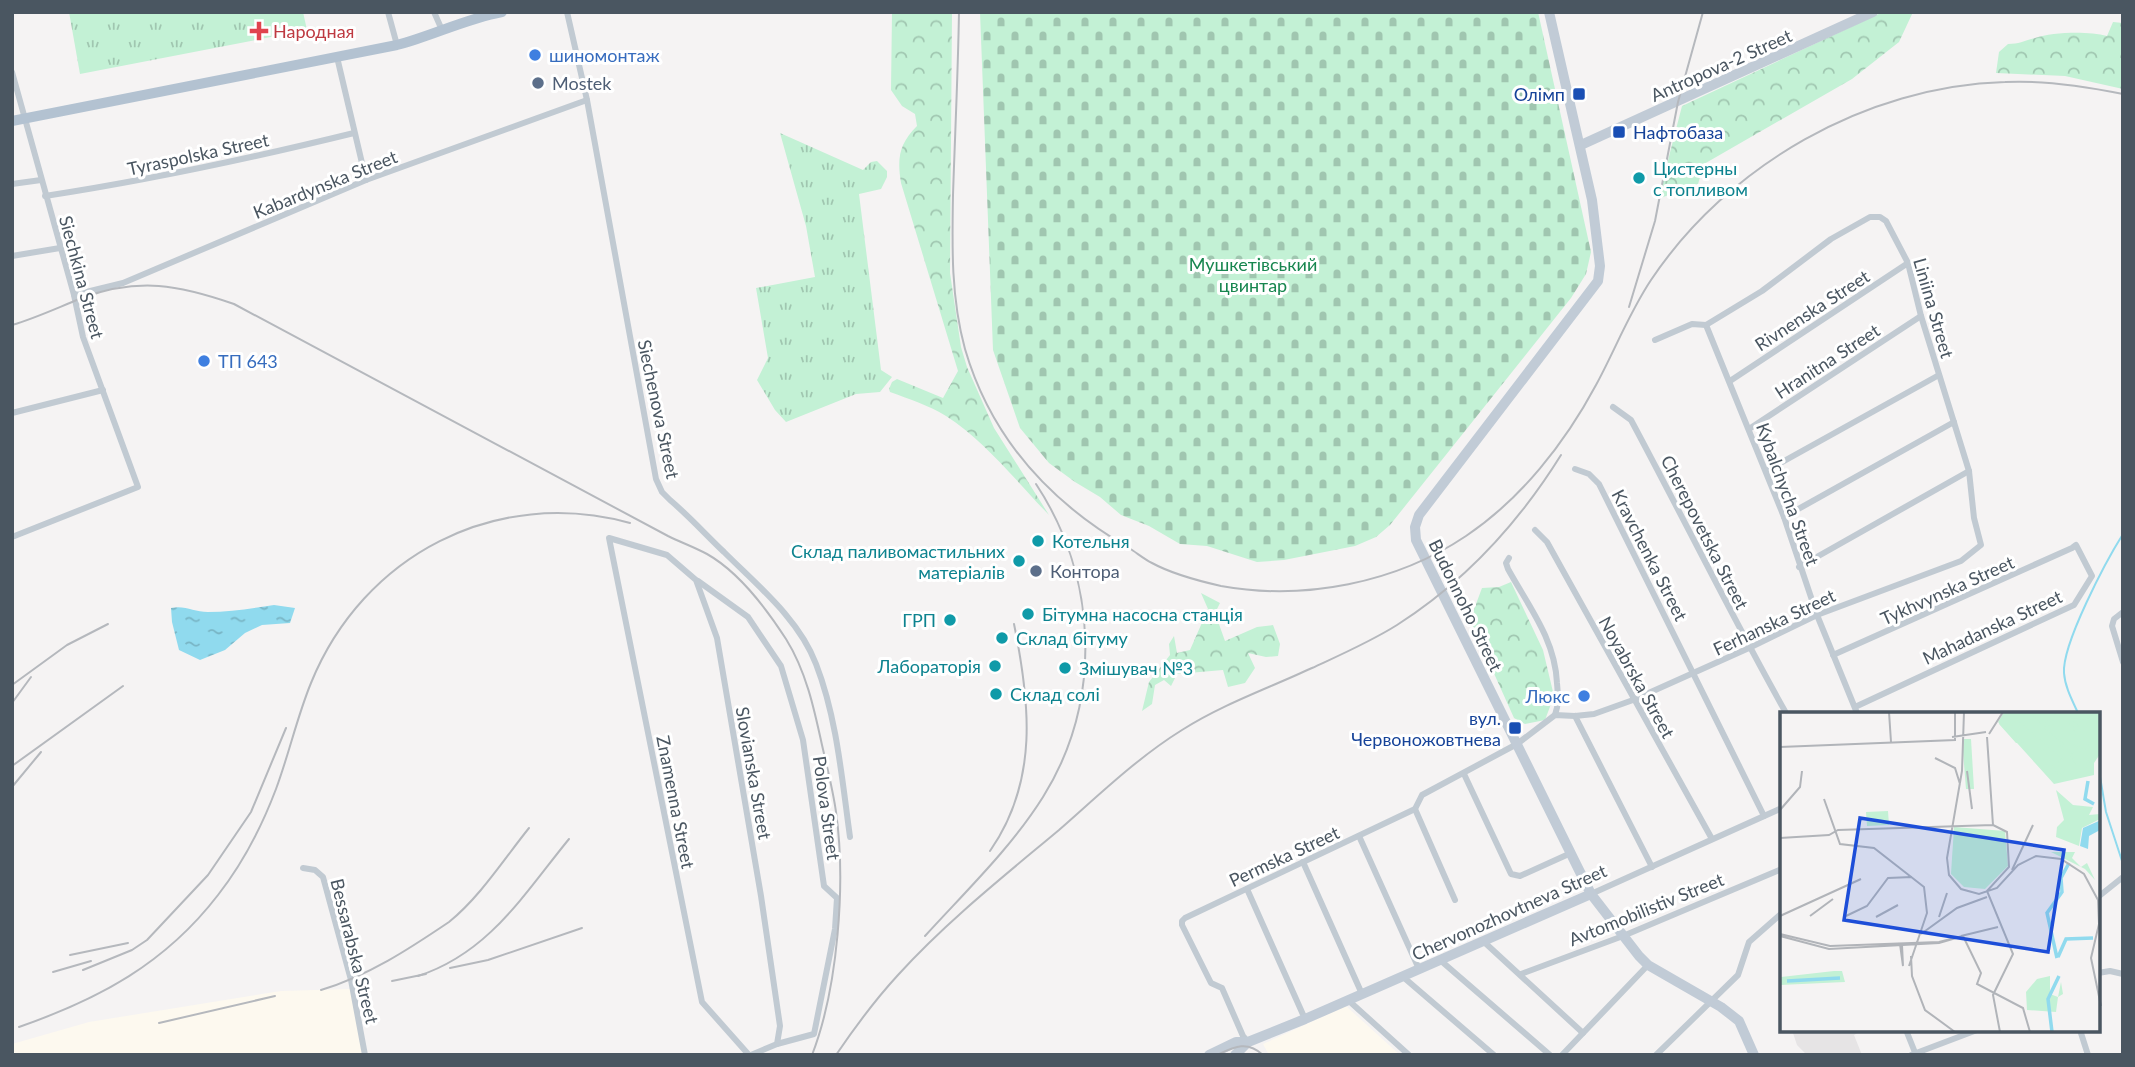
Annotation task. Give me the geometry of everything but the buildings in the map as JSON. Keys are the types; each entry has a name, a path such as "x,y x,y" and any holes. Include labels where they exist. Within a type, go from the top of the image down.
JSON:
{"main road":[{"path":"12,121 397,46 443,32 468,16 502,12"},
{"name":"Budonnoho Street","path":"1549,12 1581,145 1595,220 1600,266 1598,281 1419,515 1415,527 1416,540 1591,894 1648,965 1711,1000 1739,1021 1754,1055"},
{"name":"Antropova-2 Street","path":"1581,145 1874,12"},
{"name":"Chervonozhovtneva Street","path":"1209,1055 1236,1042 1248,1042 1305,1019 1591,894"},
{"name":"Chervonozhovtneva Street","path":"1235,1055 1248,1042"}],"street":[{"path":"388,12 397,46"},
{"path":"434,12 443,32"},
{"name":"Siechenova Street","path":"567,12 587,100 656,479 662,492 784,614 815,662 836,745 850,838"},
{"path":"337,57 366,180"},
{"name":"Siechkina Street","path":"12,72 74,295 83,337 138,487 12,537"},
{"name":"Kabardynska Street","path":"74,295 123,283 366,180 587,100"},
{"name":"Tyraspolska Street","path":"45,195 132,183 241,161 354,133"},
{"path":"12,184 41,180"},
{"name":"Liniina Street","path":"1655,340 1692,324 1706,325 1762,292 1831,239 1870,218 1880,217 1886,221 1908,263 1921,316 1969,471 1974,518 1981,545"},
{"path":"12,256 60,248"},
{"name":"Rivnenska Street","path":"1730,381 1908,263"},
{"name":"Hranitna Street","path":"1749,429 1921,316"},
{"name":"Kybalchycha Street","path":"1706,325 1784,517 1799,567 1856,710"},
{"path":"1766,471 1939,375"},
{"path":"12,413 103,390"},
{"name":"Cherepovetska Street","path":"1613,407 1630,420 1693,535 1749,649 1785,712"},
{"path":"1784,517 1954,422"},
{"name":"Kravchenka Street","path":"1575,469 1590,474 1598,484 1764,816"},
{"path":"1799,567 1969,471"},
{"name":"Noyabrska Street","path":"1535,530 1547,542 1712,839"},
{"name":"Znamenna Street","path":"696,580 667,555 609,538 702,1002 750,1055"},
{"name":"Mahadanska Street","path":"1856,710 2074,605 2092,576 2076,544 2072,548"},
{"name":"Ferhanska Street","path":"1555,715 1594,714 1633,700 1749,649 1817,615 1961,561 1981,545"},
{"name":"Tykhvynska Street","path":"1833,655 2072,548"},
{"path":"1509,558 1506,563 1508,569 1549,641 1555,657 1558,706 1555,715 1517,744"},
{"name":"Slovianska Street","path":"696,580 719,651 765,922 780,1026 777,1044"},
{"name":"Polova Street","path":"696,580 748,617 781,666 803,740 824,886 837,898 835,929 814,1034 777,1044"},
{"path":"2123,612 2114,619 2112,626 2123,662"},
{"path":"1575,716 1652,867"},
{"name":"Permska Street","path":"1248,1042 1222,988 1211,983 1182,921 1415,809 1422,795 1517,744"},
{"path":"1464,774 1511,874 1520,876 1571,853"},
{"path":"1415,809 1455,900"},
{"name":"Chervonozhovtneva Street","path":"1591,894 1780,809"},
{"path":"1359,836 1419,969"},
{"path":"1303,862 1362,994"},
{"name":"Bessarabska Street","path":"303,868 315,870 323,877 351,980 365,1055"},
{"name":"Avtomobilistiv Street","path":"1521,974 1623,936 1780,870"},
{"path":"2100,895 2122,877"},
{"path":"1247,890 1305,1019"},
{"path":"1656,1055 1738,975 1749,942 1780,915"},
{"path":"1483,941 1583,1033"},
{"path":"1440,960 1550,1055"},
{"path":"1562,1055 1648,965"},
{"path":"2100,973 2110,971 2123,974"},
{"path":"1402,976 1493,1055"},
{"path":"1348,1000 1409,1055"},
{"path":"1907,1032 1914,1054 1972,1032"},
{"path":"2081,1032 2088,1055"},
{"path":"750,1055 777,1044"}],"shaded area":[{"path":"350,989 363,1055 12,1055 12,1044 89,1022 281,991"},
{"path":"1346,1006 1400,1055 1269,1055 1263,1044"},
{"path":"1793,1032 1859,1032 1854,1035 1862,1055 1807,1055 1797,1045"}],"green space":[{"path":"69,12 303,12 307,30 80,74"},
{"path":"892,12 952,12 950,273 961,347 994,428 1049,515 987,449 960,426 939,412 890,392 889,389 897,379 943,398 958,371 901,183 901,152 906,139 917,126 915,114 902,106 891,90"},
{"name":"Мушкетівський цвинтар","path":"980,12 1538,12 1591,252 1586,274 1571,298 1390,525 1376,537 1355,546 1284,560 1257,562 1207,546 1180,544 1149,526 1121,515 1100,497 1075,482 1049,463 1020,428 993,350"},
{"path":"1883,12 1913,12 1899,42 1852,79 1704,164 1698,184 1658,199 1682,106"},
{"path":"2113,22 2123,23 2123,89 2065,76 1996,73 1999,52 2008,44 2061,33 2107,36"},
{"path":"780,133 863,170 871,162 877,161 887,171 881,189 859,194 881,370 892,377 880,392 856,394 786,422 775,410 757,380 768,358 756,288 815,277 806,226"},
{"path":"1511,582 1543,650 1554,696 1545,720 1525,724 1514,718 1470,620 1482,588 1499,587"},
{"path":"1201,593 1220,603 1215,613 1225,641 1257,627 1273,625 1280,644 1278,656 1266,657 1248,653 1255,668 1245,683 1228,687 1223,670 1177,674 1171,686 1164,680 1155,685 1152,704 1142,711 1149,682 1170,655 1169,644 1174,636 1177,653 1190,650 1208,609"}],"water":[{"path":"274,605 295,608 290,623 262,625 245,633 225,650 200,660 179,650 171,608 216,612"}],"waterway":[{"path":"2078,712 2066,683 2065,660 2086,603 2123,534"},
{"path":"2100,777 2106,812 2123,864"}],"tram line":[{"path":"1217,1055 1240,1046 1257,1050 1263,1055"}],"railway":[{"path":"959,12 953,214 955,292 965,349 976,381 991,411 1008,439 1050,489 1101,530 1168,571 1221,586 1252,590 1317,589 1380,576 1439,552 1486,521 1523,487 1556,449 1584,407 1643,293 1683,239 1719,201 1760,168 1805,139 1852,116 1902,98 1953,87 2034,82 2123,94"},
{"path":"1629,307 1655,221 1678,102 1703,12"},
{"path":"12,325 82,298 122,287 177,288 234,304 668,536 707,554 730,571 770,615 799,664 812,704 835,804 840,870 838,935 828,999 812,1055"},
{"path":"836,1055 881,994 916,955 1134,765 1165,741 1198,721 1366,643 1422,608 1446,590 1489,549 1527,504 1561,455"},
{"path":"925,936 987,869 1030,816 1062,760 1076,721 1084,681 1085,640 1081,599 1072,559 1057,520 1036,484"},
{"path":"19,1027 76,1004 129,976 176,941 218,895 244,857 265,817 311,683 334,638 364,599 399,566 440,541 484,524 531,514 580,514 630,523"},
{"path":"12,685 67,645 108,624"},
{"path":"990,851 1006,824 1017,797 1023,769 1026,712 1014,624"},
{"path":"12,703 31,677"},
{"path":"12,766 123,686"},
{"path":"83,970 132,950 147,940 208,875 251,812 286,728"},
{"path":"12,787 41,752"},
{"path":"321,990 372,969 449,922 481,889 529,828"},
{"path":"418,976 443,966 485,937 503,920 569,839"},
{"path":"450,968 488,960 582,928"},
{"path":"70,955 128,943"},
{"path":"53,972 91,961"},
{"path":"392,981 426,974"},
{"path":"159,1023 275,996"}],"place":[{"name":"Народная","path":"259,31"},
{"name":"шиномонтаж","path":"535,55"},
{"name":"Mostek","path":"538,83"},
{"name":"Олімп","path":"1579,94"},
{"name":"Нафтобаза","path":"1619,132"},
{"name":"Цистерны с топливом","path":"1639,178"},
{"name":"ТП 643","path":"204,361"},
{"name":"Котельня","path":"1038,541"},
{"name":"Склад паливомастильних матеріалів","path":"1019,561"},
{"name":"Контора","path":"1036,571"},
{"name":"Бітумна насосна станція","path":"1028,614"},
{"name":"ГРП","path":"950,620"},
{"name":"Склад бітуму","path":"1002,638"},
{"name":"Лабораторія","path":"995,666"},
{"name":"Змішувач №3","path":"1065,668"},
{"name":"Склад солі","path":"996,694"},
{"name":"Люкс","path":"1584,696"},
{"name":"вул. Червоножовтнева","path":"1515,728"}]}
